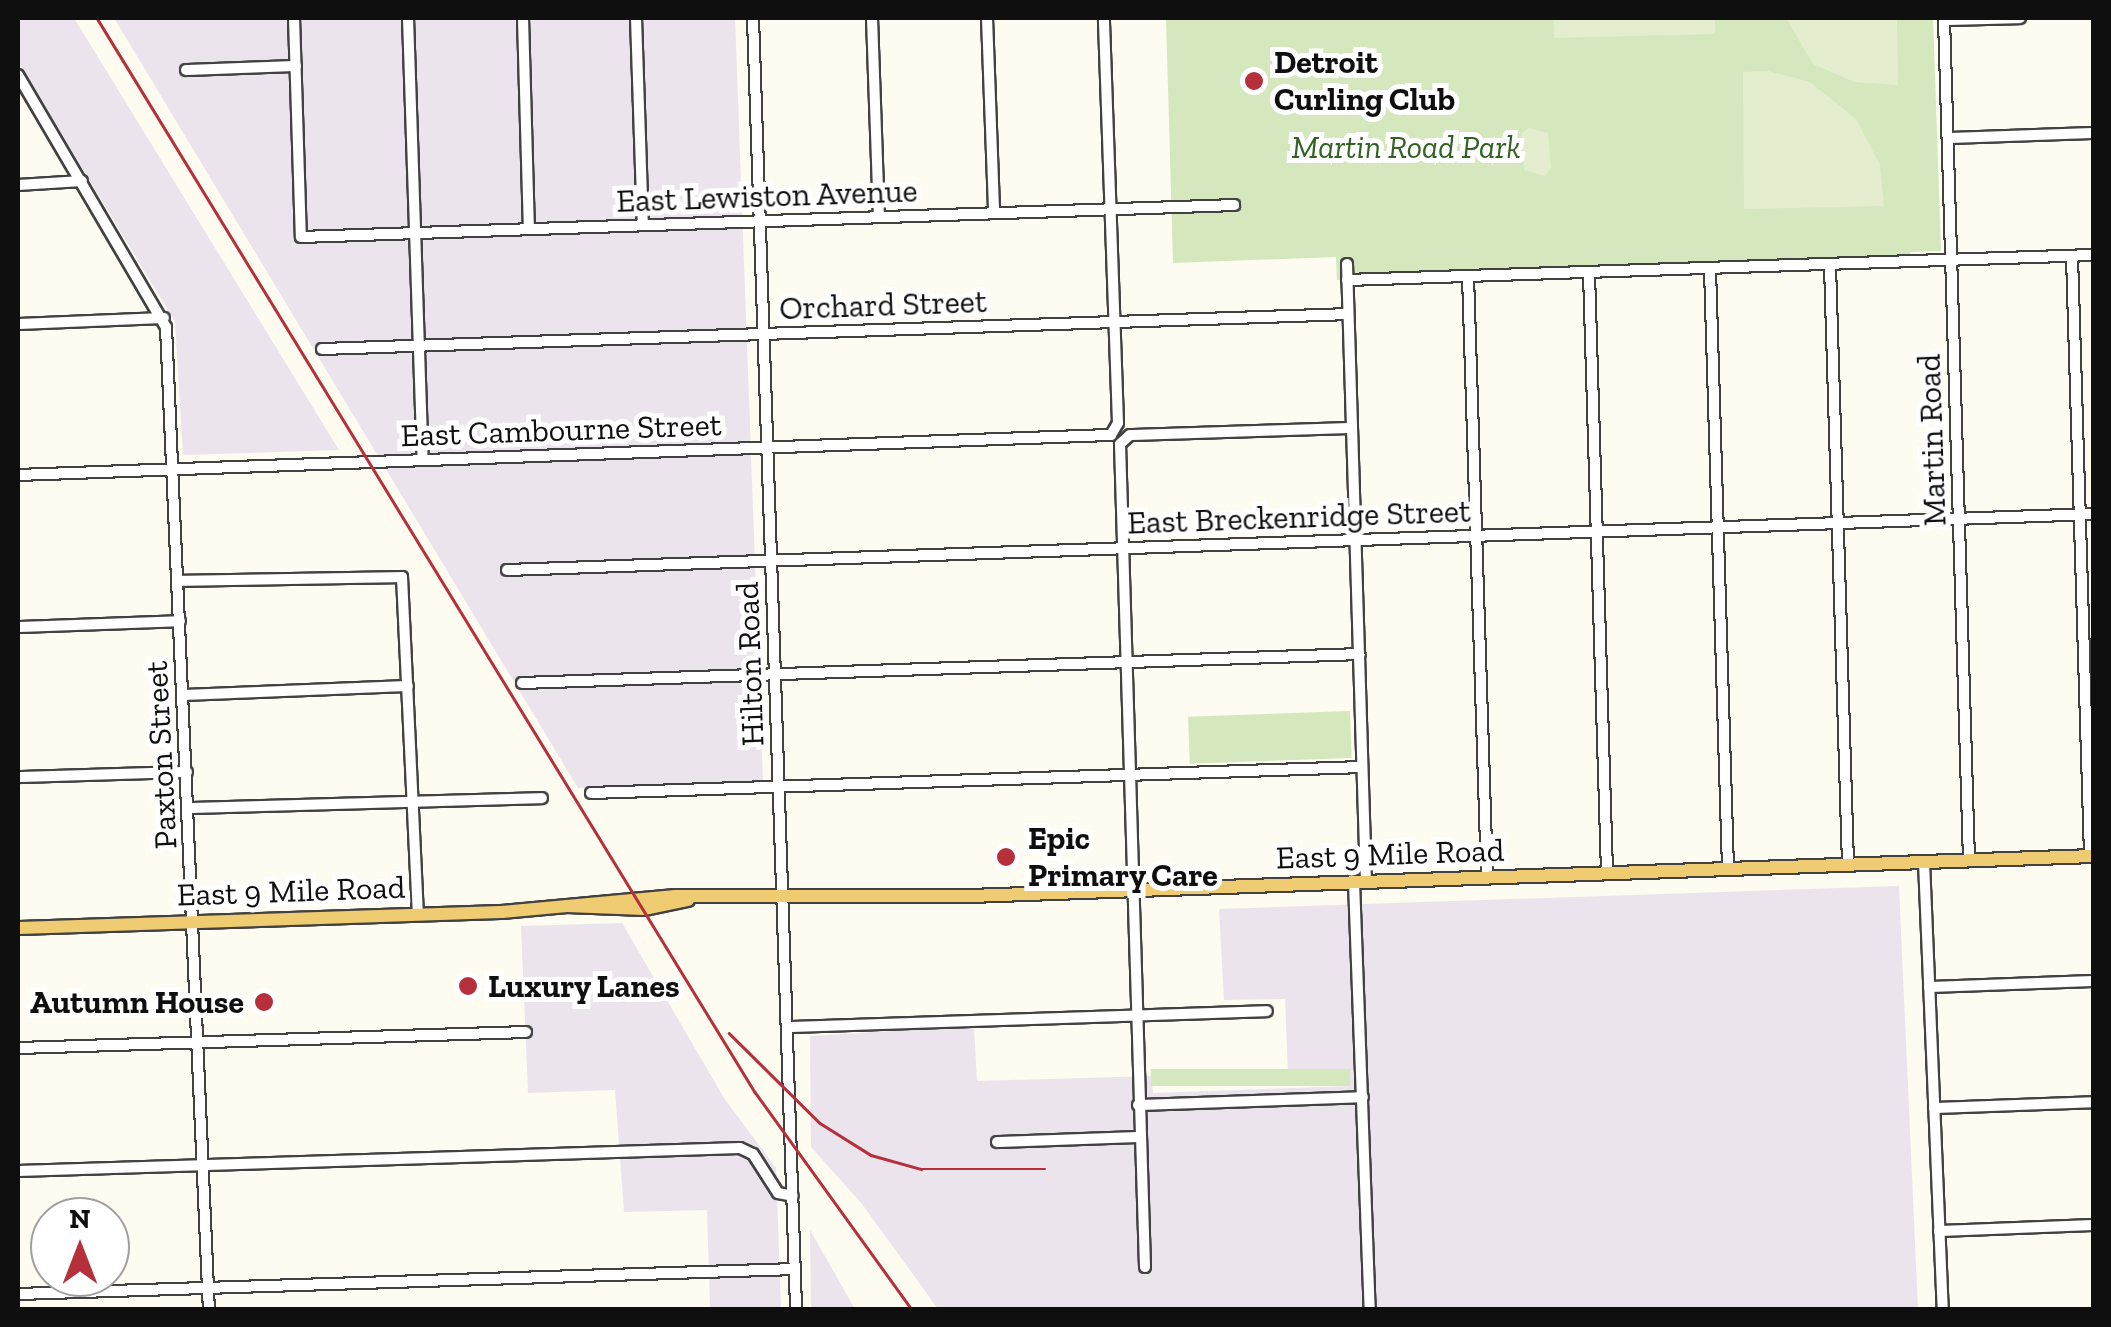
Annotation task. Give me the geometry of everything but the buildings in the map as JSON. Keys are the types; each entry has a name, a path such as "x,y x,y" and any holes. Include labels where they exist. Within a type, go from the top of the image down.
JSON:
{"main road":[{"name":"East 9 Mile Road","path":"18,928 418,914 567,906 578,900 1132,890 2092,856"}],"street":[{"path":"186,70 296,66 294,18"},
{"path":"408,18 423,460"},
{"path":"522,18 530,229"},
{"path":"636,18 643,225"},
{"name":"Hilton Road","path":"753,18 779,788 787,899 796,1310"},
{"path":"872,18 879,217"},
{"path":"987,18 994,213"},
{"path":"1104,18 1115,322"},
{"path":"1944,19 2020,18"},
{"name":"Martin Road","path":"1944,19 1969,861"},
{"name":"East Lewiston Avenue","path":"296,66 301,237 1234,205"},
{"path":"18,75 164,318 18,324"},
{"path":"1948,138 2094,133"},
{"path":"18,186 82,181"},
{"path":"2072,256 2092,856"},
{"path":"1347,280 2094,256"},
{"path":"1347,264 1362,767 1363,1097 1370,1310"},
{"path":"1830,266 1848,865"},
{"path":"1710,269 1728,870"},
{"path":"1589,272 1607,873"},
{"path":"1468,276 1487,878"},
{"name":"Orchard Street","path":"322,350 1348,314"},
{"name":"Paxton Street","path":"164,318 210,1310"},
{"name":"East Cambourne Street","path":"18,475 1107,436 1118,427 1115,322"},
{"path":"1145,1268 1120,448 1126,436 1352,428"},
{"name":"East Breckenridge Street","path":"507,570 2094,514"},
{"path":"178,582 402,577 418,914"},
{"path":"18,626 180,621"},
{"path":"522,683 1359,654"},
{"path":"183,695 408,686"},
{"path":"591,794 1362,767"},
{"path":"18,778 186,772"},
{"path":"188,808 542,798"},
{"path":"1924,862 1943,1310"},
{"path":"1929,987 2094,981"},
{"path":"789,1027 1267,1011"},
{"path":"18,1048 526,1032"},
{"path":"1138,1104 1363,1097"},
{"path":"1934,1108 2094,1102"},
{"path":"997,1142 1140,1137"},
{"path":"18,1171 745,1148 778,1193 793,1196"},
{"path":"1939,1231 2094,1224"},
{"path":"18,1294 795,1269"}],"shaded area":[{"path":"18,18 74,18 339,450 183,455 175,322 18,62"},
{"path":"114,18 735,18 763,782 578,788"},
{"path":"1899,886 1918,1309 938,1309 862,1204 811,1147 810,1036 974,1026 977,1081 1151,1076 1153,1093 1350,1086 1349,1069 1288,1071 1285,999 1224,1000 1219,909"},
{"path":"622,923 724,1098 776,1168 781,1309 710,1309 707,1210 624,1212 615,1090 528,1093 521,926"},
{"path":"810,1230 855,1309 811,1309"}],"green space":[{"name":"Martin Road Park","path":"1166,18 1933,18 1941,251 1910,252 1910,263 1337,280 1336,257 1173,263"},
{"path":"1554,18 1715,18 1715,34 1554,38"},
{"path":"1786,18 1897,18 1898,85 1854,82 1813,64"},
{"path":"1768,71 1810,82 1856,119 1880,165 1884,206 1744,209 1743,72"},
{"path":"1528,128 1548,133 1551,168 1545,176 1524,170 1521,134"},
{"path":"1350,711 1352,758 1190,764 1188,717"},
{"path":"1151,1069 1350,1069 1350,1086 1151,1086"}],"railway":[{"path":"97,18 755,1092 912,1310"},
{"path":"729,1033 820,1123 871,1155 921,1169 1045,1169"}],"place":[{"name":"Detroit Curling Club","path":"1254,81"},
{"name":"Epic Primary Care","path":"1006,857"},
{"name":"Luxury Lanes","path":"468,986"},
{"name":"Autumn House","path":"264,1002"}]}
